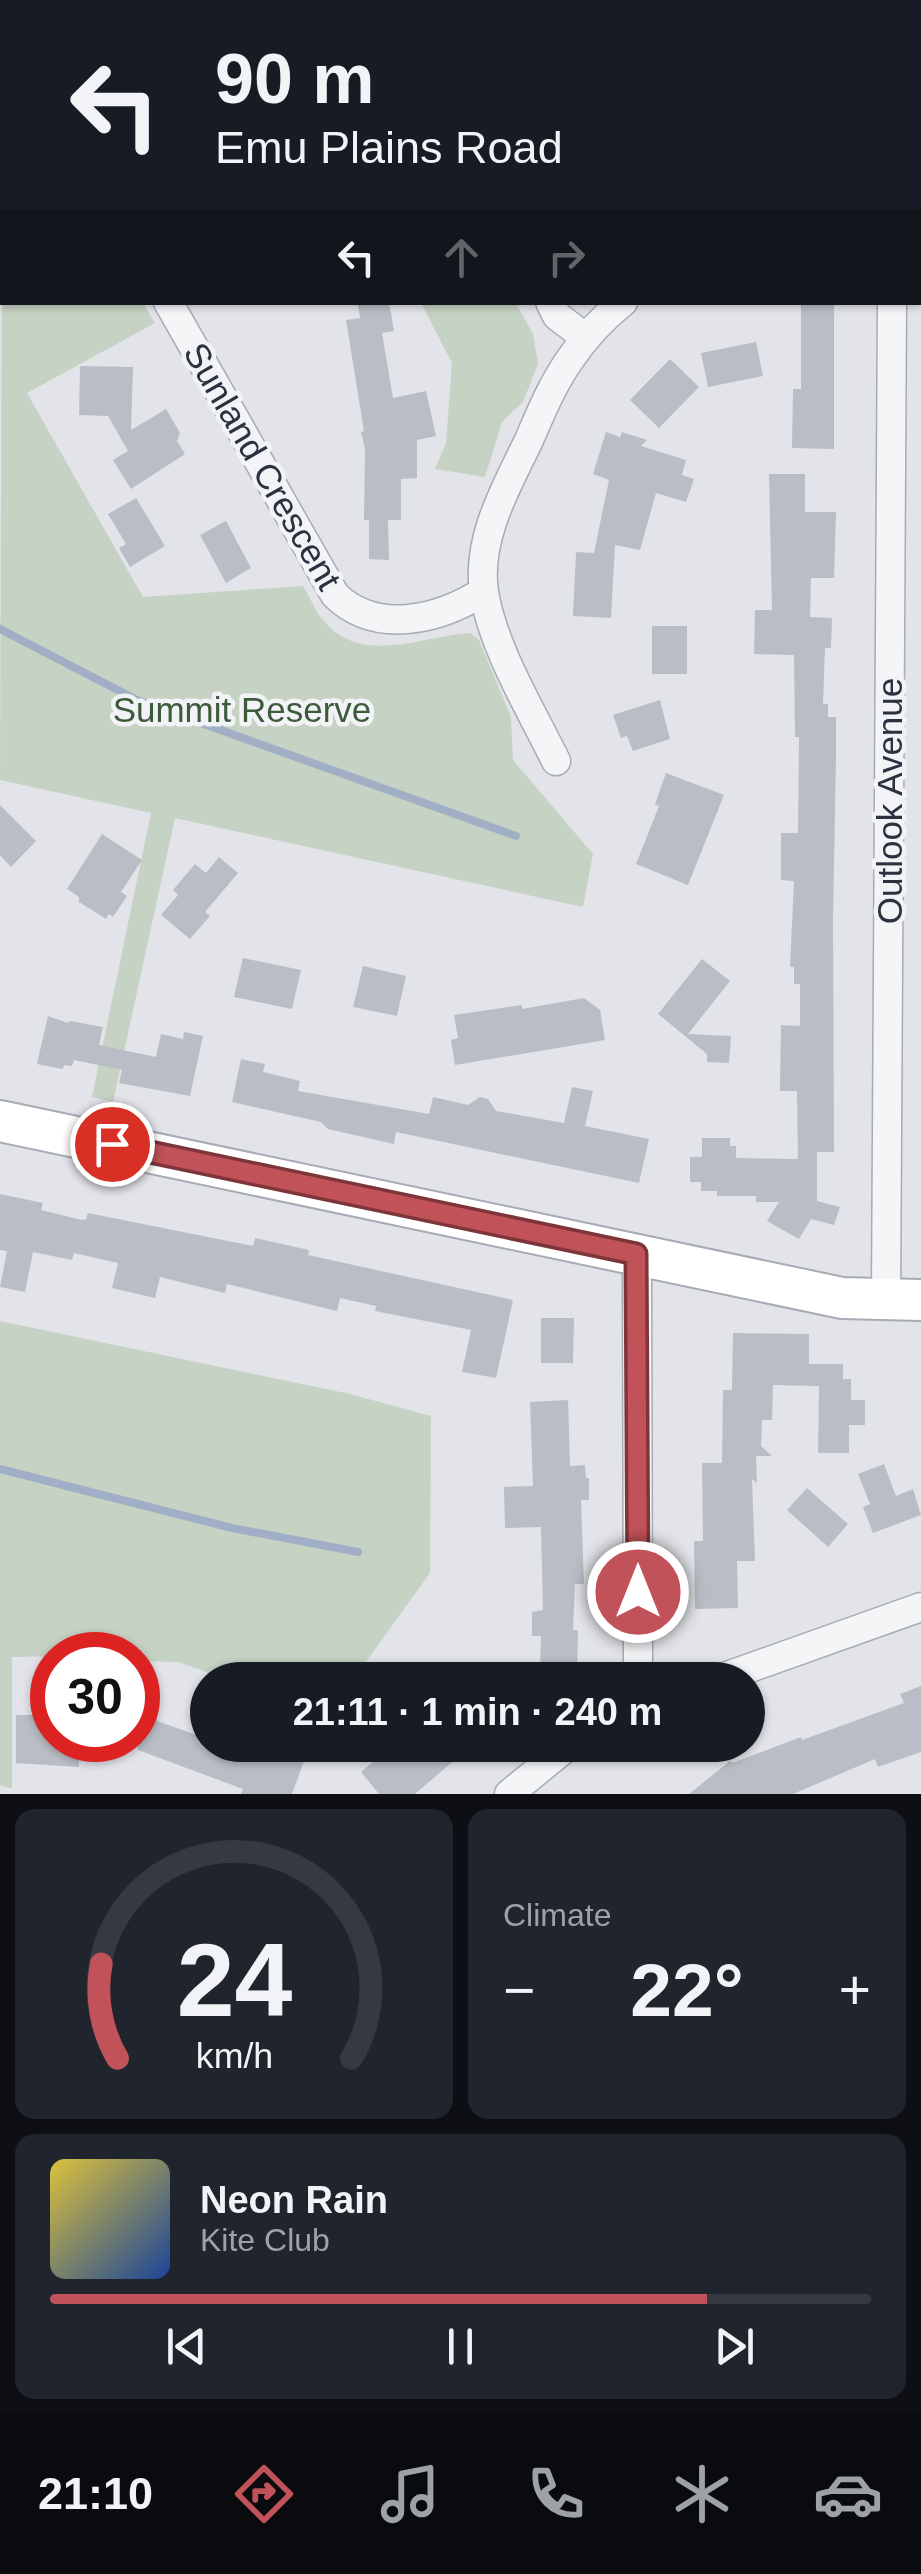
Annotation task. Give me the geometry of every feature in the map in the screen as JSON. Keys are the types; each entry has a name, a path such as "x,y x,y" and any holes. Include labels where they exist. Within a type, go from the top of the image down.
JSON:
{"street":[{"name":"Sunland Crescent","path":"170,305 335,595 370,616 409,619 462,607 484,591"},
{"path":"552,305 557,316 586,338"},
{"path":"556,761 511,668 484,591 485,553 500,501 554,384 586,338 620,305"},
{"name":"Outlook Avenue","path":"892,305 904,1300"},
{"path":"0,1121 842,1298 904,1300"},
{"path":"636,1254 638,1662"},
{"path":"765,1663 921,1607"},
{"path":"509,1794 548,1762"}],"green space":[{"name":"Summit Reserve","path":"2,305 144,305 155,323 27,393 143,597 303,586 323,620 338,634 355,642 392,645 470,633 479,640 511,717 513,760 593,854 583,907 175,818 113,1102 92,1097 151,813 0,780"},
{"path":"422,305 517,305 533,334 538,364 523,402 502,422 485,477 435,469 446,443 452,363"},
{"path":"0,1321 350,1394 431,1416 430,1573 366,1662 190,1662 190,1666 160,1662 160,1632 30,1632 30,1657 12,1657 12,1789 0,1785"}],"building":[{"path":"358,305 390,305 394,331 382,333 393,398 426,391 436,436 417,440 417,478 401,479 401,520 388,520 389,560 369,559 369,520 364,520 364,431 346,320 360,318"},
{"path":"801,305 834,305 834,449 792,448 793,389 801,389"},
{"path":"756,342 763,376 708,387 701,353"},
{"path":"670,359 699,387 659,428 630,400"},
{"path":"80,366 133,367 131,430 166,409 180,433 177,441 185,454 131,489 113,460 128,451 108,416 79,415"},
{"path":"606,432 620,437 622,432 647,440 641,446 686,460 682,475 694,479 686,502 656,493 640,550 615,545 611,618 573,616 576,552 594,553 609,480 593,474"},
{"path":"769,474 805,474 805,512 836,512 834,578 811,578 810,617 832,618 831,648 825,648 823,704 828,704 828,717 836,717 834,1152 817,1152 817,1201 840,1207 834,1225 811,1219 799,1239 767,1221 779,1202 756,1202 756,1196 717,1196 717,1191 701,1191 701,1182 690,1182 690,1157 702,1157 702,1138 730,1138 730,1146 736,1146 736,1158 798,1159 797,1091 780,1091 781,1025 800,1026 800,984 794,984 794,967 790,967 794,881 781,880 781,833 798,833 799,737 795,737 794,655 754,654 755,610 772,610"},
{"path":"136,498 165,546 130,567 119,548 126,544 108,514"},
{"path":"226,521 251,568 226,583 200,535"},
{"path":"652,626 687,626 687,674 652,674"},
{"path":"660,700 670,739 633,751 627,736 621,738 613,715"},
{"path":"666,773 724,795 688,885 636,864 659,806 655,804"},
{"path":"0,805 36,841 11,867 0,855"},
{"path":"102,834 142,860 121,892 127,896 113,917 109,914 106,919 67,889"},
{"path":"219,857 238,873 205,912 210,916 190,939 161,915 178,895 173,890 195,864 206,873"},
{"path":"243,958 301,970 292,1009 234,997"},
{"path":"702,959 730,981 688,1034 731,1036 729,1063 707,1062 707,1054 658,1014"},
{"path":"363,966 406,976 397,1016 353,1007"},
{"path":"584,998 600,1010 605,1040 455,1065 451,1040 458,1038 454,1015"},
{"path":"48,1016 103,1027 99,1045 156,1057 161,1034 183,1039 184,1032 203,1036 190,1096 119,1083 122,1070 74,1060 72,1066 64,1065 63,1069 37,1064"},
{"path":"241,1059 265,1064 263,1072 300,1081 298,1091 429,1114 433,1097 468,1105 480,1097 488,1099 496,1111 564,1123 572,1087 593,1091 585,1126 649,1139 639,1183 396,1132 394,1144 232,1102"},
{"path":"0,1194 43,1203 41,1210 82,1220 88,1213 253,1246 255,1238 309,1250 308,1255 513,1300 496,1378 462,1372 471,1330 375,1311 376,1306 340,1298 337,1311 227,1284 225,1293 160,1277 155,1298 112,1288 118,1263 74,1253 72,1260 33,1252 25,1292 0,1287 7,1251 0,1250"},
{"path":"541,1318 574,1318 573,1363 541,1363"},
{"path":"733,1333 809,1334 809,1364 843,1364 843,1379 851,1379 851,1400 865,1400 865,1425 849,1425 849,1453 818,1453 819,1386 773,1385 772,1420 762,1420 761,1446 772,1456 756,1456 757,1483 752,1479 755,1561 737,1561 738,1608 695,1609 694,1541 703,1541 702,1463 722,1463 723,1390 732,1390"},
{"path":"568,1400 570,1466 585,1465 589,1478 589,1500 581,1500 584,1584 575,1584 573,1630 578,1630 577,1662 540,1662 541,1636 532,1636 532,1612 543,1610 541,1527 505,1528 504,1487 533,1486 530,1402"},
{"path":"884,1464 896,1496 913,1489 921,1515 873,1533 863,1507 870,1504 858,1474"},
{"path":"807,1488 848,1524 828,1547 787,1510"},
{"path":"921,1686 921,1752 878,1767 875,1759 793,1794 689,1794 729,1762 765,1762 765,1751 904,1703 900,1694"},
{"path":"16,1715 30,1715 30,1762 79,1762 79,1767 16,1763"},
{"path":"160,1722 190,1733 190,1762 304,1762 292,1794 241,1794 243,1789 160,1758"},
{"path":"373,1762 452,1762 415,1794 379,1794 361,1772"}],"waterway":[{"path":"0,629 137,700 516,836"},
{"path":"0,1469 232,1528 358,1552"}],"route":[{"path":"112,1144 636,1254 638,1592"}]}
